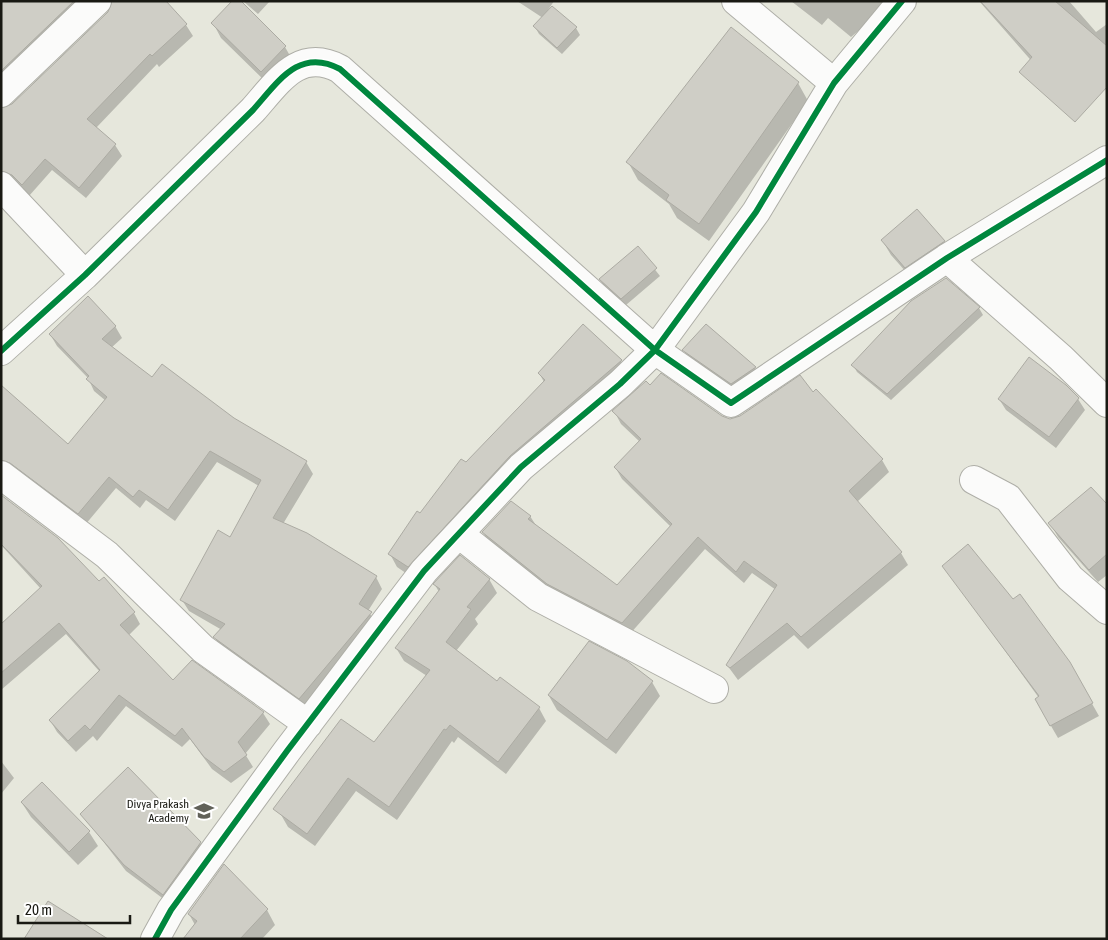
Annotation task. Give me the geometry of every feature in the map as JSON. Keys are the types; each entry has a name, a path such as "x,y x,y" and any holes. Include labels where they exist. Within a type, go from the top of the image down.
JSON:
{"street":[{"path":"1,93 97,1"},
{"path":"736,1 834,83"},
{"path":"155,939 171,910 424,571 522,466 620,384 655,350 756,212 834,83 902,1"},
{"path":"1,351 85,275 253,110 275,85 302,63 315,60 327,62 340,69 655,350 731,403 947,258 1107,160"},
{"path":"1,186 85,275"},
{"path":"947,258 1061,358 1107,403"},
{"path":"1,475 107,556 202,650 308,724"},
{"path":"974,480 1008,498 1070,578 1107,610"},
{"path":"459,534 538,597 714,688"}],"building":[{"path":"1,1 74,1 1,71"},
{"path":"112,1 166,1 187,24 152,56 150,54 87,119 116,144 79,188 45,159 22,185 12,175 1,171 1,108 12,104 108,12"},
{"path":"232,1 241,1 286,46 261,72 211,23"},
{"path":"980,1 1055,1 1107,46 1107,87 1075,122 1019,72 1032,57"},
{"path":"552,6 577,27 557,48 533,26"},
{"path":"731,27 799,82 699,224 666,200 669,195 626,162"},
{"path":"917,209 945,241 905,268 881,240"},
{"path":"638,246 657,268 621,299 599,279"},
{"path":"946,278 980,307 887,394 851,365 911,301"},
{"path":"88,296 116,326 102,339 152,377 162,364 234,418 307,461 273,518 307,533 377,576 359,604 372,612 299,699 213,637 225,624 180,600 218,530 230,537 261,480 210,451 168,510 139,490 133,497 109,477 78,514 10,463 1,460 1,385 68,444 107,397 86,379 89,376 49,334"},
{"path":"583,324 622,360 510,456 408,567 388,554 417,511 420,513 461,459 466,462 545,380 538,373"},
{"path":"706,324 756,367 731,384 682,350"},
{"path":"1029,357 1066,385 1079,398 1049,437 998,399"},
{"path":"661,373 722,416 730,419 740,416 800,375 813,392 816,389 883,459 849,491 902,552 801,637 787,623 730,668 726,665 777,585 744,561 736,572 698,537 622,623 547,584 482,532 511,501 531,516 528,519 617,585 672,524 614,467 641,439 612,411 646,381 650,385"},
{"path":"1091,487 1107,504 1107,554 1089,570 1048,523"},
{"path":"1,495 58,538 99,581 104,577 135,612 120,625 173,680 192,660 264,712 238,742 247,755 224,772 204,757 182,728 175,736 119,695 90,730 85,725 68,741 49,720 100,670 59,623 1,673 1,624 42,586 1,544"},
{"path":"968,544 1013,599 1020,594 1070,662 1093,703 1050,726 1035,699 1039,696 942,566"},
{"path":"460,555 490,579 467,607 471,609 446,642 497,681 500,677 540,707 498,762 450,725 446,730 444,729 389,807 348,778 307,834 273,809 341,719 374,742 430,670 395,648 440,589 433,584"},
{"path":"589,641 627,661 653,681 607,740 548,695"},
{"path":"128,767 201,842 163,895 124,865 80,814"},
{"path":"42,782 90,831 69,852 21,802"},
{"path":"224,864 268,909 240,939 183,939 197,921 188,914"},
{"path":"48,901 108,939 24,939"}],"cycle path":[{"path":"155,939 171,910 287,751 424,571 521,467 620,384 655,350 756,212 834,83 902,1"},
{"path":"1,351 85,275 253,110 281,79 301,65 313,62 326,63 340,69 655,350 731,403 947,258 1107,160"}],"place":[{"name":"Divya Prakash Academy","path":"204,811"}]}
